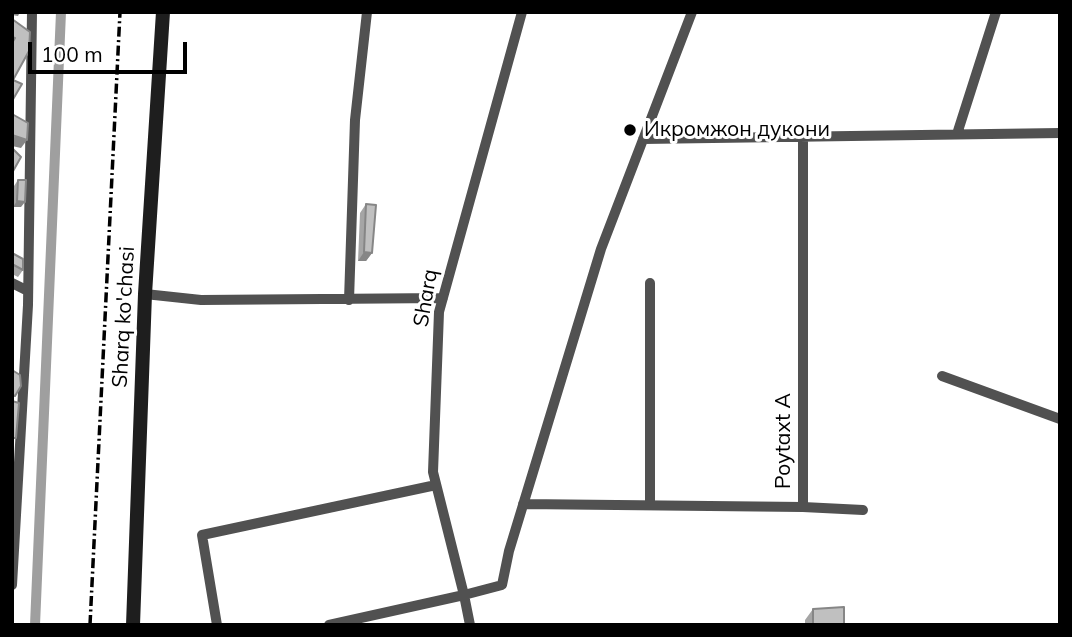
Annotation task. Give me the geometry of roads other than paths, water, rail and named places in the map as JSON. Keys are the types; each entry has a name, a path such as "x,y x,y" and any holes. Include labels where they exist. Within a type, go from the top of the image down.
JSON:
{"main road":[{"name":"Sharq ko'chasi","path":"133,625 145,294 163,12"}],"street":[{"path":"12,585 17,405 28,291 25,160 27,30 32,12"},
{"path":"349,300 355,120 367,12"},
{"name":"Sharq","path":"470,625 433,472 439,312 522,12"},
{"path":"329,625 349,623 502,585 509,551 601,248 692,12"},
{"path":"957,134 996,12"},
{"path":"643,139 1060,133"},
{"name":"Poytaxt A","path":"523,504 803,507 803,136"},
{"path":"12,283 28,291"},
{"path":"650,283 650,505"},
{"path":"145,294 201,300 443,298"},
{"path":"942,376 1060,419"},
{"path":"217,625 202,535 436,485"},
{"path":"803,507 863,510"}],"waterway":[{"path":"35,625 61,12"}],"railway":[{"path":"90,625 120,12"}],"place":[{"name":"Икромжон дукони","path":"630,130"}]}
